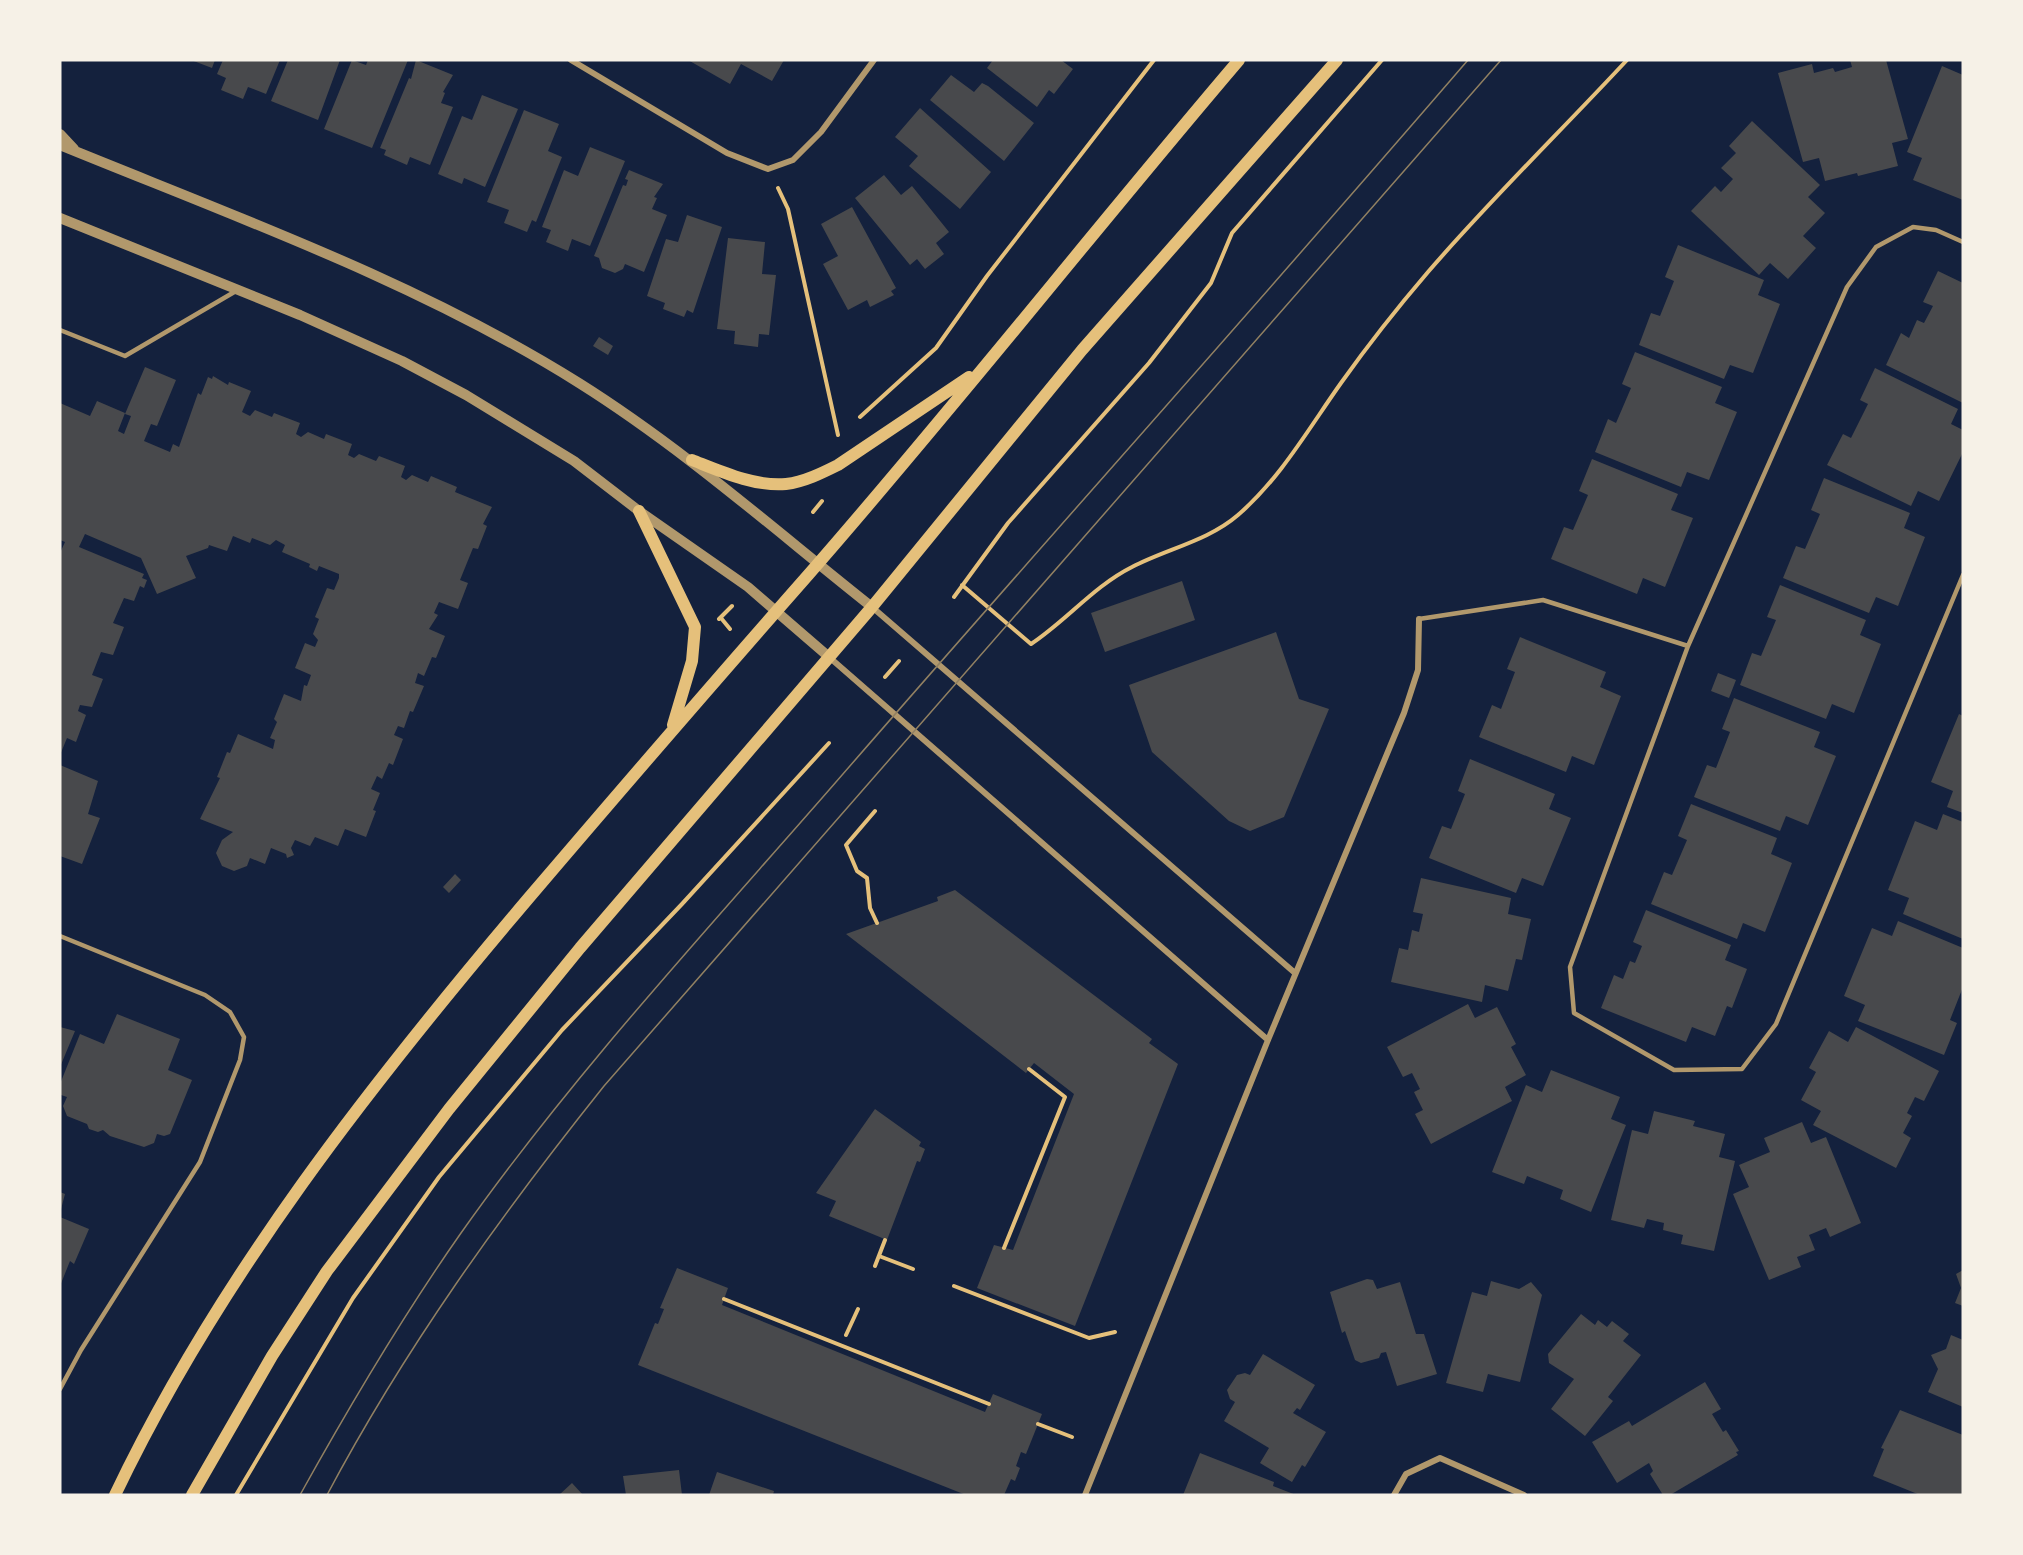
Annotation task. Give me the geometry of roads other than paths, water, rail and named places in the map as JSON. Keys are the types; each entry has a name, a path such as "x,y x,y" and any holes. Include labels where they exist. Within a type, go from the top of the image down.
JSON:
{"main road":[{"path":"115,1495 142,1438 229,1289 322,1157 436,1008 672,729 818,564 1239,60"},
{"path":"192,1495 266,1366 327,1270 449,1109 580,948 872,608 1082,350 1337,60"},
{"path":"692,460 725,473 759,482 785,484 814,476 838,465 980,370"},
{"path":"639,511 695,627 692,661 672,729"}],"street":[{"path":"571,60 727,153 768,169 793,160 821,132 874,60"},
{"path":"60,134 76,151"},
{"path":"60,145 301,244 443,306 579,383 692,460 872,608 1295,973"},
{"path":"60,218 239,290 402,361 466,395 566,456 639,511 748,587 777,611 1268,1040"},
{"path":"1084,1495 1295,973 1404,713 1418,670 1419,619"},
{"path":"1394,1495 1406,1474 1440,1458 1524,1495"}],"lane":[{"path":"1963,242 1936,230 1913,227 1876,247 1847,287 1688,646 1570,967 1574,1013 1674,1070 1742,1069 1776,1024 1963,575"},
{"path":"60,330 125,356 239,290"},
{"path":"1419,619 1543,600 1688,646"},
{"path":"60,936 205,995 230,1012 244,1037 240,1060 200,1162 81,1350 60,1389"}],"tram line":[{"path":"300,1495 377,1362 439,1265 549,1116 691,947 1468,60"},
{"path":"327,1495 389,1387 456,1284 528,1184 604,1086 1501,60"}]}
